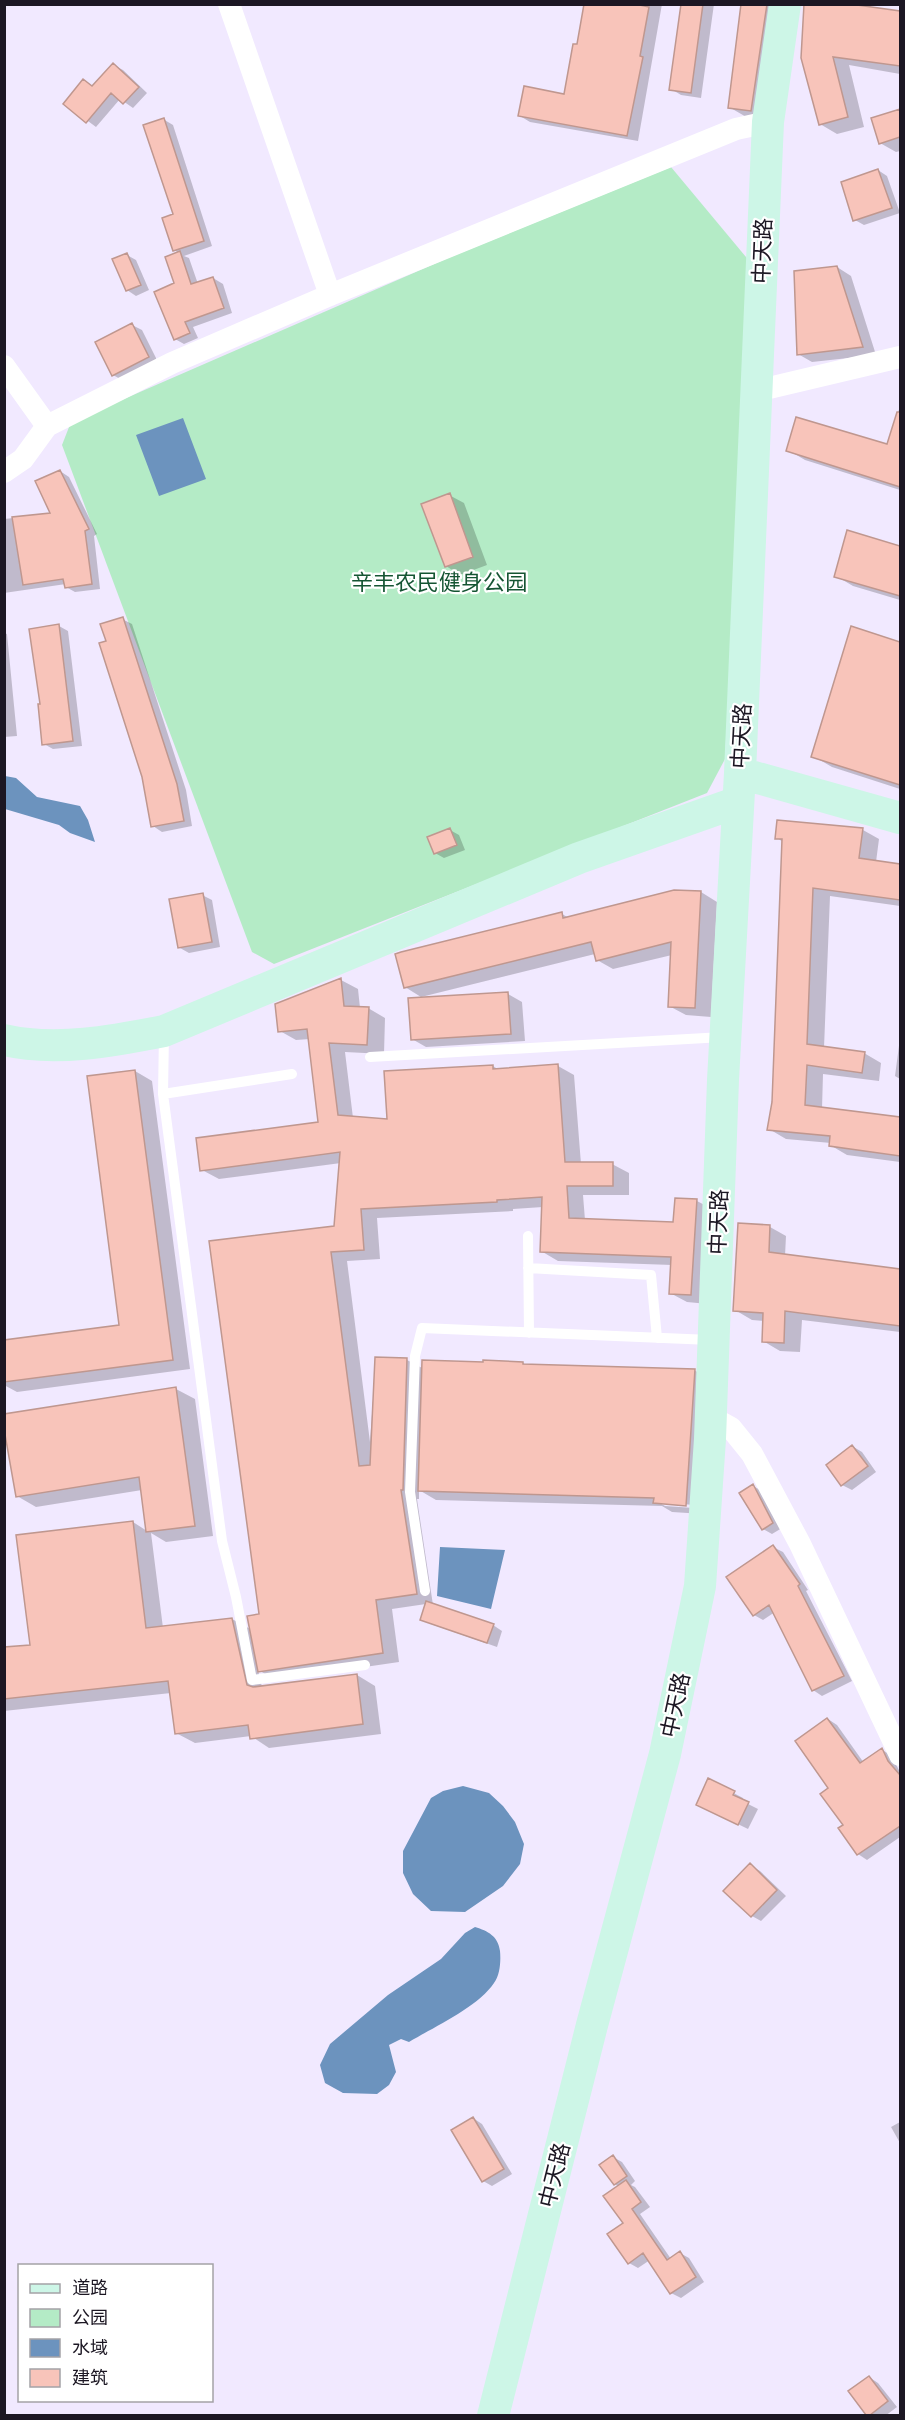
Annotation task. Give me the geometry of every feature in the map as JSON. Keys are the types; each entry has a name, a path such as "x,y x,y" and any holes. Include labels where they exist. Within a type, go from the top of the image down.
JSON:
{"main road":[{"name":"中天路","path":"493,2415 592,2025 665,1754 700,1586 711,1417 725,1037 739,787 768,123 785,4"},
{"path":"13,1047 116,1041 164,1031 579,858 739,787 900,818"}],"street":[{"path":"229,4 330,295"},
{"path":"4,472 23,459 47,426 172,363 330,295 736,129 768,123"},
{"path":"756,391 900,357"},
{"path":"4,366 47,426"},
{"path":"711,1417 731,1428 752,1454 800,1544 900,1755"}],"lane":[{"path":"164,1031 163,1094 222,1541 236,1597 252,1680 365,1665"},
{"path":"370,1057 725,1037"},
{"path":"163,1094 292,1074"},
{"path":"528,1236 529,1333"},
{"path":"528,1268 651,1275 657,1338"},
{"path":"425,1591 410,1492 415,1356 422,1328 714,1341"}],"green space":[{"name":"辛丰农民健身公园","path":"671,167 751,263 725,759 707,793 274,964 252,952 62,445 71,422 448,258"}],"water":[{"path":"183,418 206,479 159,496 136,435"},
{"path":"5,776 16,778 37,797 80,806 88,820 95,842 70,833 59,825 5,809"},
{"path":"440,1547 505,1550 491,1609 437,1596"},
{"path":"463,1786 489,1793 515,1822 524,1844 520,1864 503,1886 465,1912 431,1911 413,1894 403,1873 403,1851 431,1798 443,1791"},
{"path":"475,1927 492,1935 500,1951 498,1976 487,1992 455,2016 409,2042 401,2039 389,2045 396,2072 389,2085 377,2094 343,2093 325,2083 320,2065 330,2044 388,1995 441,1959 465,1933"}],"building":[{"path":"584,4 635,4 649,7 640,56 643,57 627,136 518,116 524,86 564,94 573,44 577,44"},
{"path":"681,4 703,4 691,93 669,90"},
{"path":"741,4 767,4 751,111 728,108"},
{"path":"804,4 850,4 900,11 900,66 833,57 848,117 819,125 801,58"},
{"path":"113,63 139,87 123,104 111,93 86,123 63,104 83,79 92,86"},
{"path":"900,109 900,137 879,144 871,118"},
{"path":"164,118 204,241 173,251 162,218 173,214 143,125"},
{"path":"878,169 892,208 853,221 841,182"},
{"path":"180,251 191,284 213,277 224,308 185,322 190,333 174,340 154,292 174,283 165,257"},
{"path":"127,253 141,285 126,291 112,259"},
{"path":"837,266 863,347 797,355 794,271"},
{"path":"132,323 149,357 112,376 95,342"},
{"path":"897,412 900,412 900,487 786,451 796,417 887,444"},
{"path":"60,470 89,529 85,531 92,584 65,588 63,579 23,585 12,517 50,513 35,481"},
{"path":"450,493 473,557 445,567 421,504"},
{"path":"847,530 900,546 900,596 834,577"},
{"path":"123,617 177,784 184,821 151,827 142,777 99,643 106,641 100,624"},
{"path":"59,624 73,741 42,745 38,704 40,704 29,629"},
{"path":"851,626 900,642 900,785 811,757"},
{"path":"777,820 863,828 859,858 900,864 900,900 813,888 807,1044 865,1052 862,1073 807,1065 805,1105 900,1117 900,1156 829,1146 830,1136 767,1130 772,1102 782,839 775,839"},
{"path":"450,828 457,845 434,854 427,837"},
{"path":"674,890 701,891 695,1008 668,1007 671,942 596,961 591,942 404,988 395,954 562,912 563,918"},
{"path":"203,893 212,942 178,948 169,899"},
{"path":"341,978 344,1006 369,1007 367,1045 329,1043 338,1115 387,1119 384,1071 493,1065 493,1069 558,1064 565,1162 613,1162 613,1186 567,1186 569,1218 673,1222 675,1198 697,1199 691,1295 669,1294 671,1257 540,1252 542,1197 497,1200 497,1202 361,1209 364,1250 331,1252 359,1466 370,1465 375,1357 407,1358 403,1490 401,1490 417,1594 376,1600 383,1653 258,1672 247,1616 259,1614 209,1241 334,1226 340,1152 200,1171 196,1138 318,1122 307,1029 278,1032 275,1004"},
{"path":"508,992 511,1034 411,1040 408,998"},
{"path":"135,1070 173,1360 4,1382 4,1340 119,1325 87,1076"},
{"path":"738,1223 770,1225 769,1252 900,1269 900,1326 785,1311 784,1343 762,1342 763,1313 733,1311"},
{"path":"422,1360 483,1362 483,1360 523,1362 523,1364 695,1369 686,1506 653,1503 654,1498 418,1491"},
{"path":"176,1387 195,1526 146,1532 139,1477 16,1497 4,1429 4,1414"},
{"path":"852,1445 868,1466 841,1486 826,1465"},
{"path":"753,1484 773,1523 762,1530 739,1493"},
{"path":"133,1521 146,1628 232,1618 247,1685 253,1687 357,1674 363,1724 250,1739 248,1725 175,1734 168,1681 4,1699 4,1647 30,1645 16,1535"},
{"path":"773,1545 800,1584 798,1586 844,1676 812,1691 769,1605 753,1616 726,1577"},
{"path":"426,1601 494,1624 487,1643 420,1620"},
{"path":"827,1718 860,1763 882,1748 888,1761 900,1775 900,1826 857,1855 838,1828 843,1825 820,1794 828,1788 795,1741"},
{"path":"708,1778 735,1791 733,1795 749,1802 738,1825 696,1805"},
{"path":"750,1863 777,1890 751,1917 723,1891"},
{"path":"473,2117 504,2169 482,2182 451,2130"},
{"path":"613,2155 627,2176 614,2185 599,2165"},
{"path":"626,2180 641,2202 632,2209 667,2260 680,2251 696,2277 670,2294 643,2253 628,2264 607,2234 623,2223 603,2196"},
{"path":"869,2376 888,2401 870,2415 866,2415 848,2391"}]}
